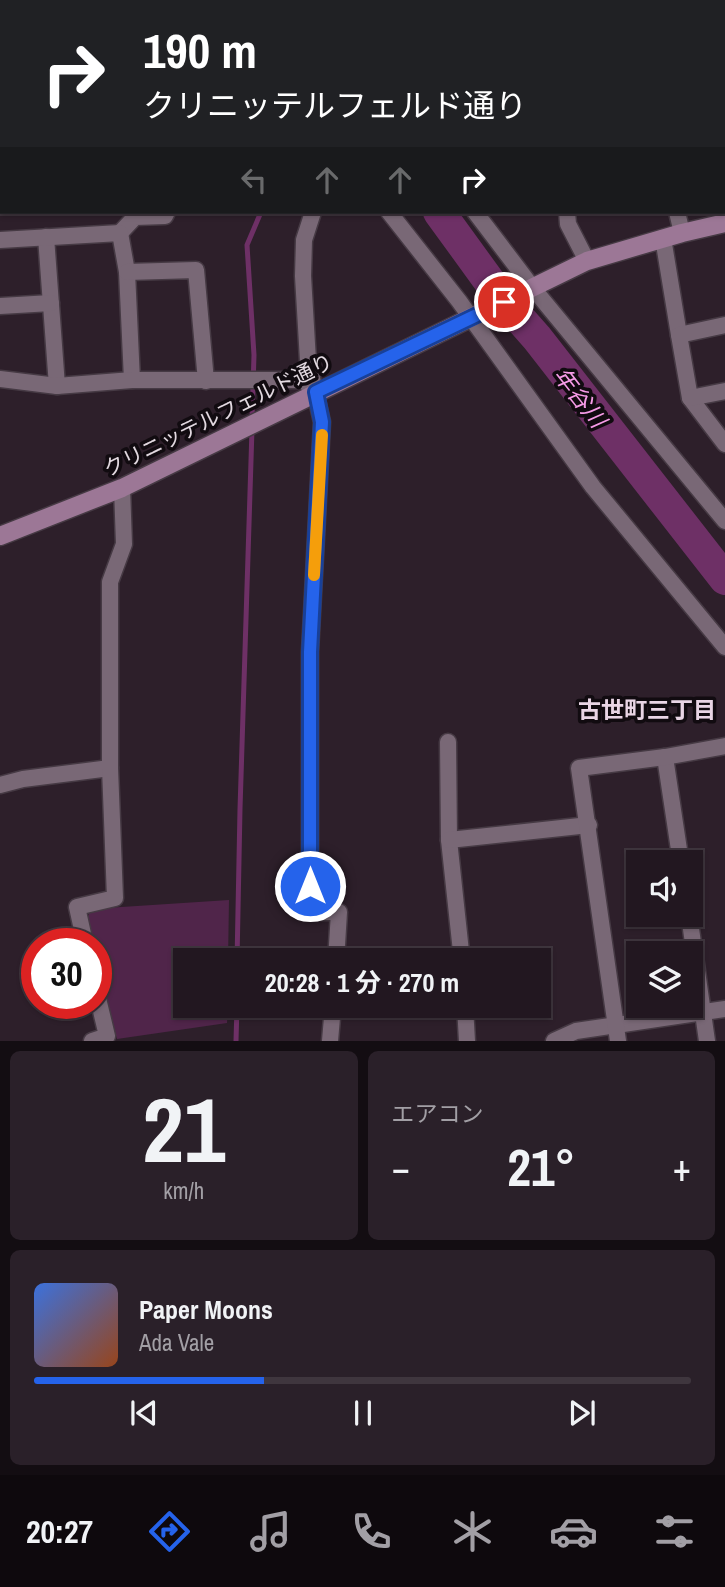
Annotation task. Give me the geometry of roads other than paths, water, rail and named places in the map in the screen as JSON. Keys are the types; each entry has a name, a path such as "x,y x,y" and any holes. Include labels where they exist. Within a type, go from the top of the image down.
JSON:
{"street":[{"path":"0,240 120,233 135,217 166,214"},
{"path":"312,214 304,240 303,276 308,361 322,422 310,652 310,912 339,912 337,948"},
{"path":"391,214 477,315 593,487 725,647"},
{"path":"476,214 528,290 725,521"},
{"path":"567,214 568,224 587,261"},
{"path":"677,214 681,233"},
{"name":"クリニッテルフェルド通り","path":"0,536 122,488 587,261 725,223"},
{"path":"120,233 127,272 132,380"},
{"path":"46,237 57,386"},
{"path":"663,238 690,398 725,443"},
{"path":"127,272 196,270 206,381"},
{"path":"0,306 51,303"},
{"path":"679,335 725,325"},
{"path":"0,379 57,386 132,380 303,380 316,392"},
{"path":"690,398 725,391"},
{"path":"82,928 77,907 115,898 110,768 110,582 124,544 122,488"},
{"path":"448,742 449,840 461,948"},
{"path":"618,1041 579,768 725,746"},
{"path":"665,757 679,850"},
{"path":"0,785 23,779 110,768"},
{"path":"449,840 589,825"},
{"path":"708,1041 703,1013 725,1009"},
{"path":"330,1041 332,1018"},
{"path":"466,1018 467,1041"},
{"path":"554,1041 576,1031 663,1018"},
{"path":"92,1041 107,1036 103,1019"}],"waterway":[{"path":"252,419 254,355 247,245 260,214"},
{"name":"年谷川","path":"440,214 500,296 537,338 725,579"},
{"path":"237,948 252,429"},
{"path":"236,1041 237,1018"}],"district":[{"name":"古世町三丁目","path":"647,709"}]}
